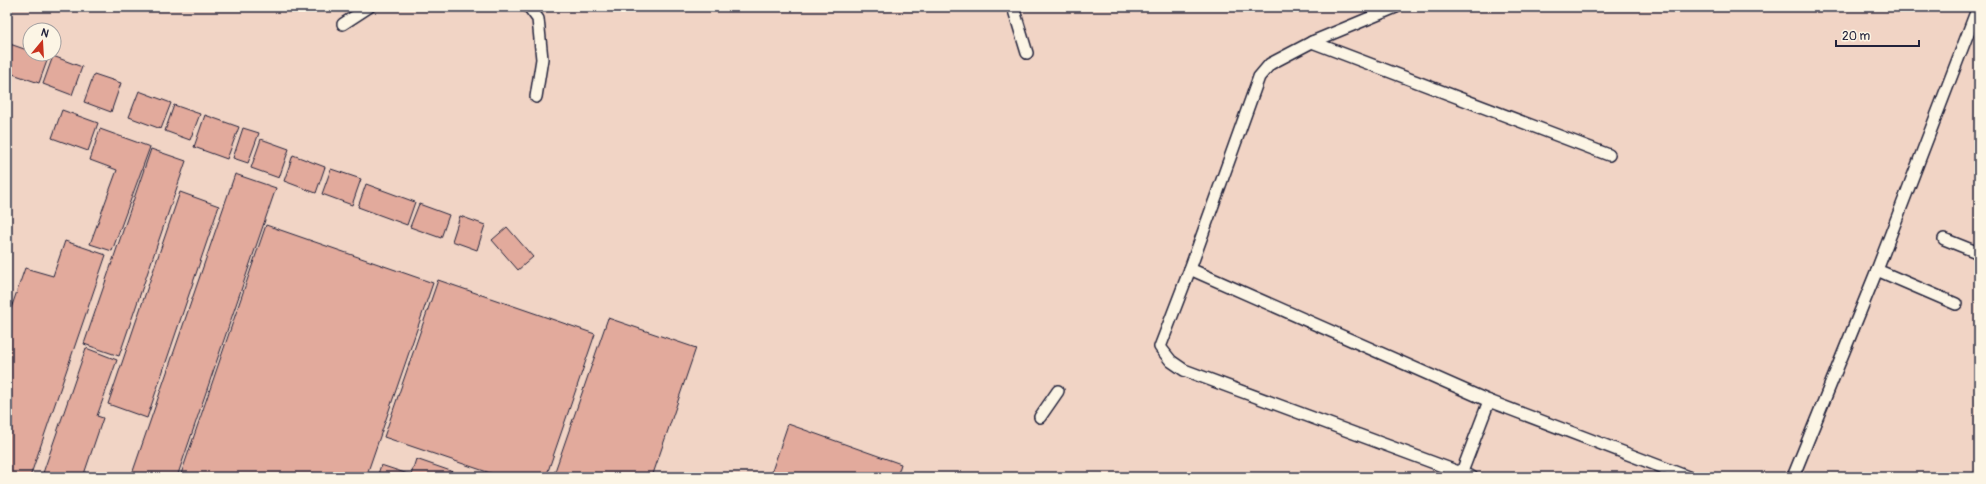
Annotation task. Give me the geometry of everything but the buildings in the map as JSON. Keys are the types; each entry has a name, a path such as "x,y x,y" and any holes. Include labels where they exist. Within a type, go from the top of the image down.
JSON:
{"lane":[{"path":"343,24 369,7"},
{"path":"529,7 538,19 541,52 536,96"},
{"path":"1013,7 1027,53"},
{"path":"1396,7 1312,42 1270,64 1259,77 1190,269 1160,347 1170,361 1184,370 1461,475 1472,477"},
{"path":"1793,477 1877,270 1978,7"},
{"path":"1312,42 1609,155"},
{"path":"1944,239 1979,253"},
{"path":"1190,269 1489,401 1688,477"},
{"path":"1877,270 1956,304"},
{"path":"1040,418 1058,391"},
{"path":"1461,475 1489,401"}],"shaded area":[{"path":"7,7 1979,7 1979,477 7,477"}]}
